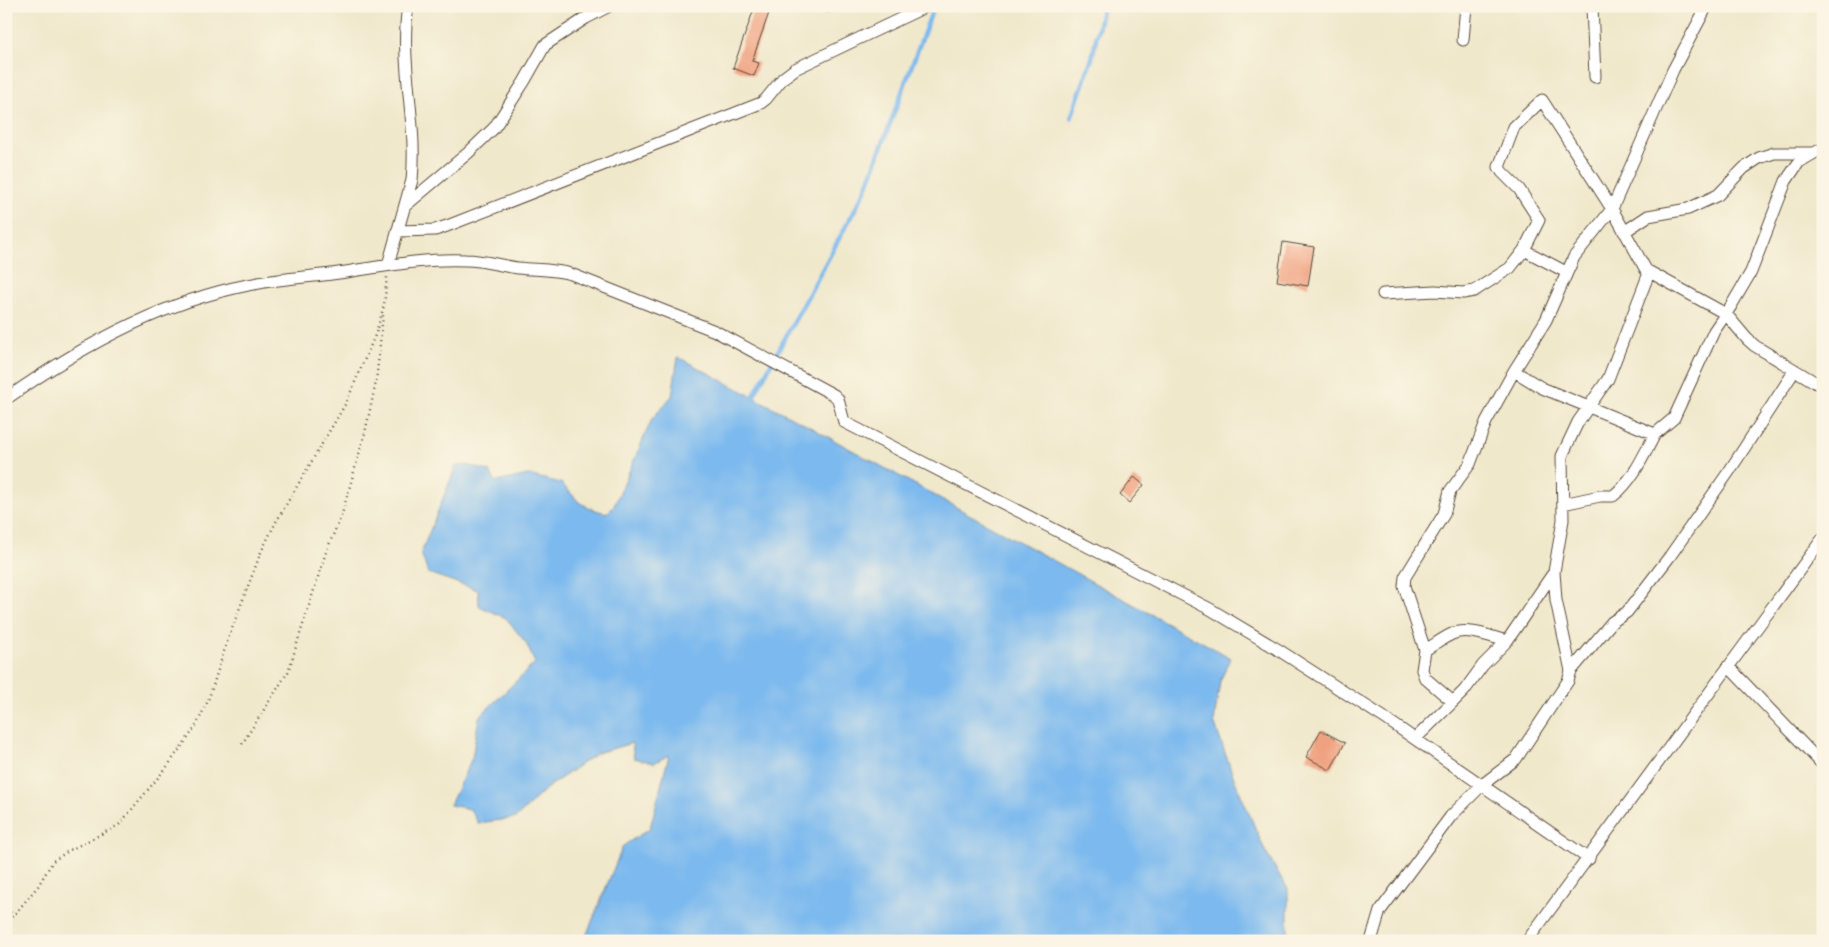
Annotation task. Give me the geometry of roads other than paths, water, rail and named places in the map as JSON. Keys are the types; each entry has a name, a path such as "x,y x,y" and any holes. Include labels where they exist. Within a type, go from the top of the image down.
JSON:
{"street":[{"path":"388,265 412,170 406,50 408,6"},
{"path":"404,206 468,154 494,128 545,45 586,18 609,6"},
{"path":"397,231 435,230 447,226 761,103 782,78 795,69 927,6"},
{"path":"1463,40 1466,6"},
{"path":"1592,6 1595,77"},
{"path":"1453,702 1426,678 1422,670 1425,650 1404,586 1405,577 1444,514 1450,491 1470,464 1486,422 1514,371 1546,320 1566,272 1579,248 1612,209 1677,62 1707,6"},
{"path":"1383,294 1435,291 1463,293 1474,291 1510,268 1524,250 1539,220 1519,189 1499,167 1514,127 1542,100 1612,209 1649,273 1726,314 1755,346 1823,387"},
{"path":"1624,232 1648,216 1688,209 1718,195 1744,168 1759,158 1774,153 1819,150"},
{"path":"1562,504 1600,496 1613,496 1623,488 1638,466 1655,434 1674,418 1714,331 1750,272 1786,180 1799,162 1819,150"},
{"path":"1524,250 1566,272"},
{"path":"6,399 32,380 102,338 158,313 248,284 388,265 446,260 466,260 517,268 556,270 584,279 715,331 834,395 838,399 844,422 1210,609 1277,648 1415,739 1589,859"},
{"path":"1571,671 1556,600 1554,572 1563,520 1562,456 1569,438 1608,379 1649,273"},
{"path":"1370,941 1380,911 1450,816 1482,785 1516,759 1568,681 1571,671 1612,622 1627,612 1670,556 1730,470 1794,370"},
{"path":"1514,371 1542,388 1655,434"},
{"path":"1528,941 1823,538"},
{"path":"1415,739 1464,691 1483,665 1506,641 1554,572"},
{"path":"1425,650 1454,633 1476,633 1506,641"},
{"path":"1728,666 1823,765"}],"water":[{"path":"678,357 810,427 1231,658 1220,681 1214,722 1235,781 1266,853 1288,889 1288,941 584,941 623,846 650,828 669,755 654,763 634,758 632,743 597,753 547,788 516,818 478,823 470,809 450,805 472,758 479,717 535,663 526,643 506,618 479,606 478,590 428,573 421,553 456,466 467,465 489,471 496,482 528,475 561,483 580,503 607,513 614,506 652,419 672,396"}],"waterway":[{"path":"753,397 865,191 934,6"},
{"path":"1071,118 1092,58 1103,6"}]}
